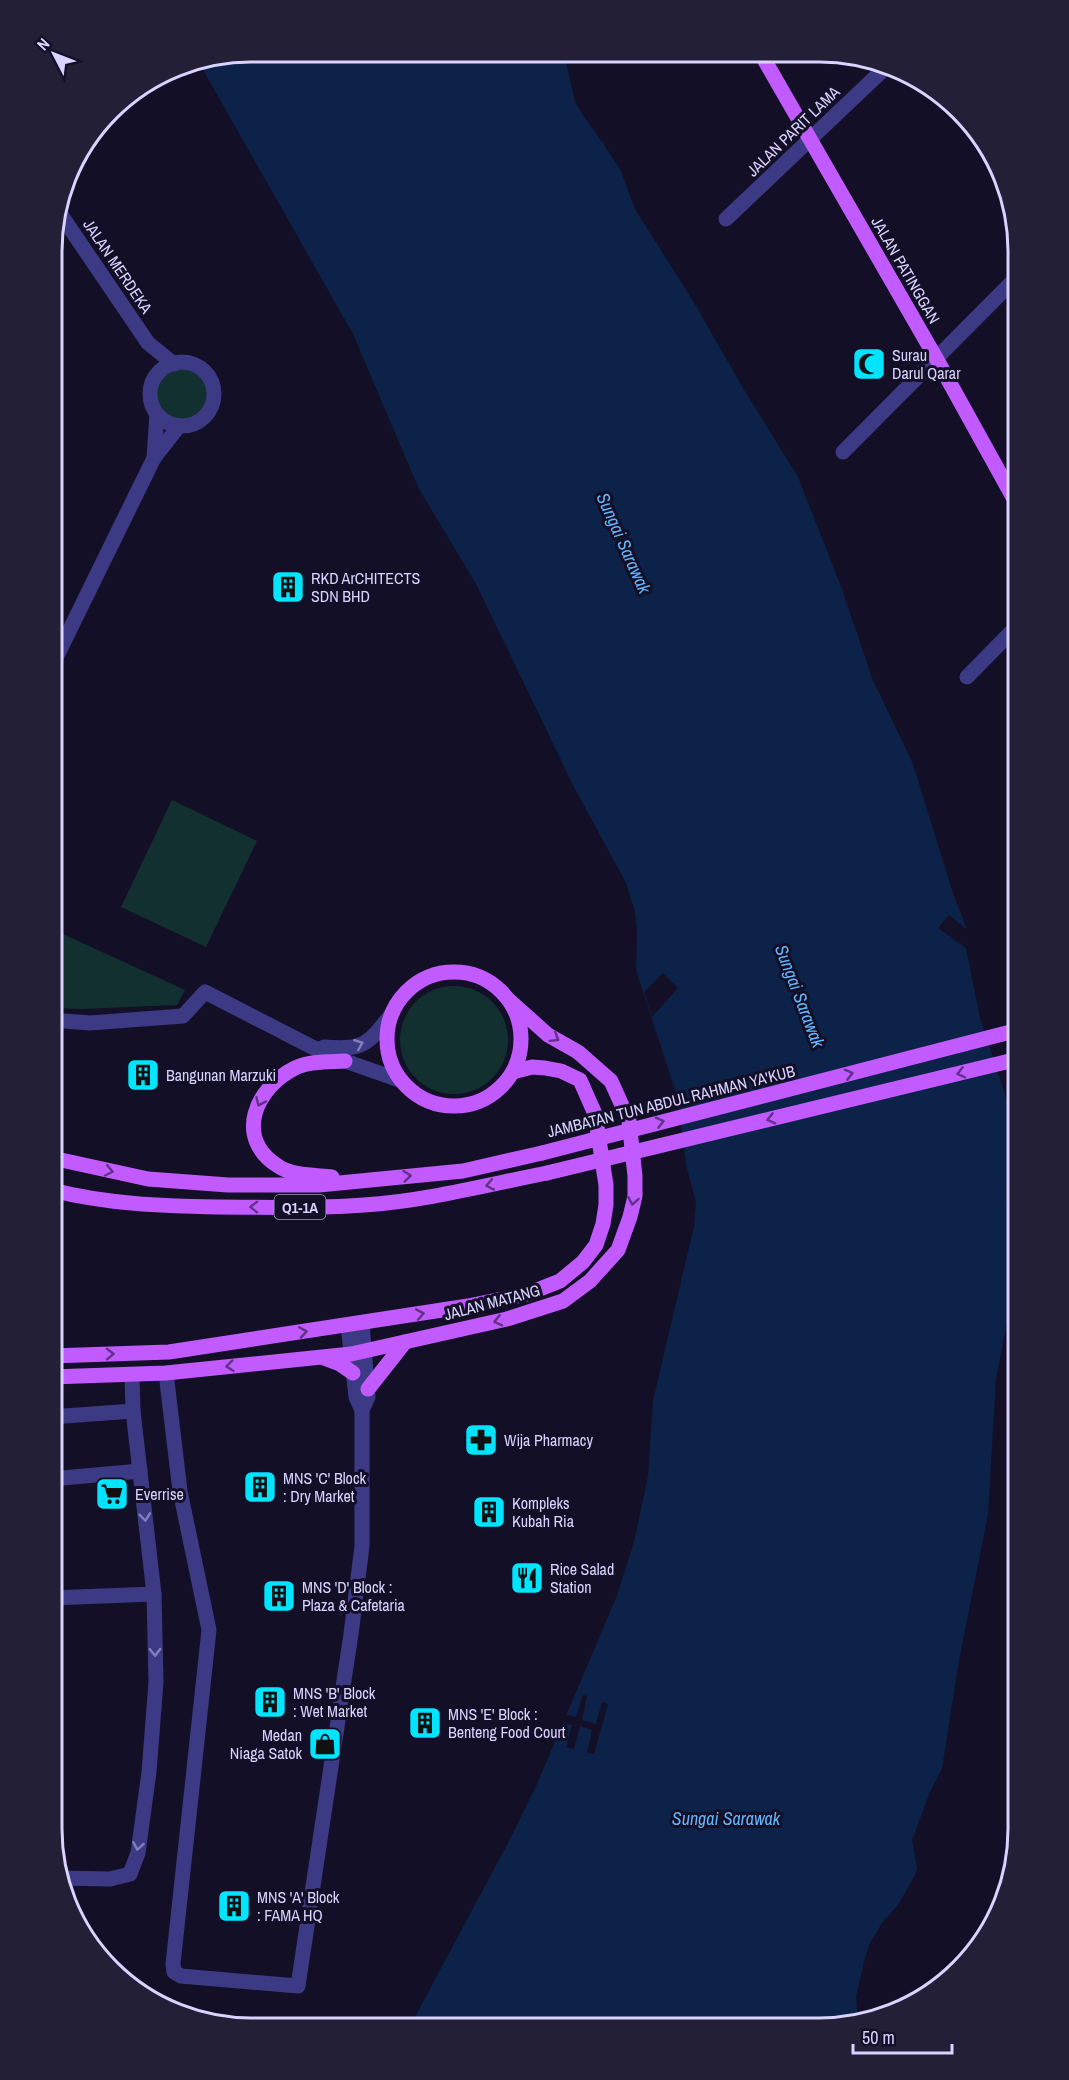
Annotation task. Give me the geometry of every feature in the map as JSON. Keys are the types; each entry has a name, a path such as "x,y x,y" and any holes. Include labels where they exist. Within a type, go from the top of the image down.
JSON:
{"main road":[{"name":"JALAN PATINGGAN","path":"765,62 936,358 1008,488"},
{"path":"457,972 480,977 501,991 510,1001 520,1025 518,1059 513,1072 495,1093 471,1104 446,1105 428,1100 402,1081 394,1068 387,1046 388,1024 393,1012 411,989 432,976 457,972"},
{"name":"JALAN MATANG","path":"62,1377 165,1373 358,1352 507,1320 563,1301 590,1281 618,1250 635,1196 629,1121 611,1081 578,1052 548,1035 510,1001"},
{"name":"JAMBATAN TUN ABDUL RAHMAN YA'KUB","path":"366,1180 464,1171 1008,1033"},
{"path":"345,1061 316,1062 297,1067 281,1076 266,1090 258,1105 253,1121 256,1142 279,1167 300,1173 366,1180"},
{"name":"Q1-1A","path":"62,1192 84,1198 159,1206 275,1208 363,1206 421,1198 547,1173 1007,1062"},
{"name":"JALAN MATANG","path":"62,1356 169,1352 355,1324 528,1294 560,1281 583,1262 596,1245 603,1224 606,1185 595,1114 580,1080 561,1071 545,1068 532,1067 513,1072"},
{"path":"62,1160 148,1179 228,1185 319,1185 366,1180"},
{"path":"368,1389 405,1342"},
{"path":"319,1357 340,1364 353,1373"}],"street":[{"name":"JALAN PARIT LAMA","path":"726,219 880,72"},
{"name":"JALAN MERDEKA","path":"64,220 148,343"},
{"path":"843,452 1008,286"},
{"path":"148,343 174,364"},
{"path":"148,343 156,377"},
{"path":"192,364 208,376 213,386 212,406 201,421 186,427 168,423 157,414 152,405 152,386 156,377 167,366 192,364"},
{"path":"154,458 157,414"},
{"path":"62,646 154,458 179,426"},
{"path":"967,677 1008,635"},
{"path":"62,1021 90,1023 183,1016 205,992 312,1047 402,1081"},
{"path":"312,1047 346,1049 362,1045 374,1037 393,1012"},
{"path":"355,1324 358,1352 368,1389 368,1398 362,1410"},
{"path":"165,1373 180,1491 209,1630 173,1964 174,1972 181,1976 298,1986 362,1546 362,1410 356,1397 353,1373 358,1352"},
{"path":"69,1878 110,1879 130,1874 138,1853 149,1772 156,1682 154,1594 133,1412 132,1375"},
{"path":"62,1416 133,1412"},
{"path":"62,1478 140,1471"},
{"path":"62,1598 154,1594"}],"green space":[{"path":"177,367 187,367 197,371 205,379 209,394 205,409 197,417 187,421 177,421 167,417 159,409 155,399 155,389 159,379 167,371"},
{"path":"172,800 257,841 206,947 121,907"},
{"path":"62,934 185,990 177,1005 62,1008"},
{"path":"454,986 475,990 492,1002 504,1019 508,1040 504,1061 492,1078 475,1090 454,1094 433,1090 416,1078 404,1061 400,1040 404,1019 416,1002 433,990"}],"water":[{"name":"Sungai Sarawak","path":"251,62 566,62 575,102 621,171 635,209 798,477 842,589 872,678 913,764 952,890 967,930 966,948 980,1018 1007,1104 1007,1320 996,1379 988,1514 958,1666 942,1769 930,1792 912,1840 917,1868 898,1905 882,1923 870,1943 856,1996 857,2014 818,2018 414,2018 537,1784 616,1598 634,1542 648,1476 653,1401 694,1226 696,1202 687,1169 676,1093 636,970 635,912 626,883 574,787 476,584 419,489 353,334 202,68 226,63"}],"pier":[{"path":"949,915 967,930 966,948 938,928"},
{"path":"663,973 678,988 652,1017 644,992"},
{"path":"583,1695 587,1696 582,1720 596,1724 602,1702 608,1704 594,1754 587,1753 592,1730 580,1726 574,1749 566,1747 572,1725 563,1723 566,1715 576,1717"}],"place":[{"name":"Surau Darul Qarar","path":"869,364"},
{"name":"RKD ArCHITECTS SDN BHD","path":"288,587"},
{"name":"Bangunan Marzuki","path":"143,1075"},
{"name":"Wija Pharmacy","path":"481,1440"},
{"name":"MNS 'C' Block : Dry Market","path":"260,1487"},
{"name":"Everrise","path":"112,1494"},
{"name":"Kompleks Kubah Ria","path":"489,1512"},
{"name":"Rice Salad Station","path":"527,1578"},
{"name":"MNS 'D' Block : Plaza & Cafetaria","path":"279,1596"},
{"name":"MNS 'B' Block : Wet Market","path":"270,1702"},
{"name":"MNS 'E' Block : Benteng Food Court","path":"425,1723"},
{"name":"Medan Niaga Satok","path":"325,1744"},
{"name":"MNS 'A' Block : FAMA HQ","path":"234,1906"}]}
